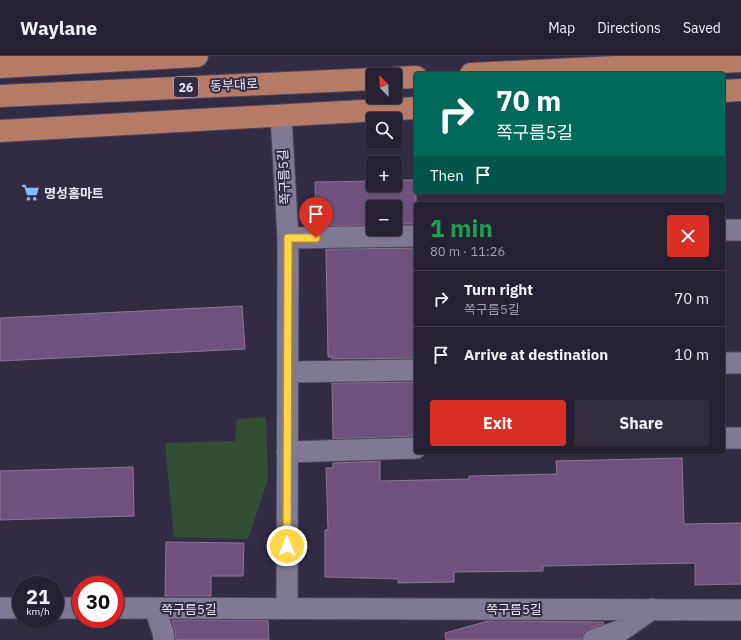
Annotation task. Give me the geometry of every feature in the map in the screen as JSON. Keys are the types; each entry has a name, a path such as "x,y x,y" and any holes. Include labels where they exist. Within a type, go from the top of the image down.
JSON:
{"main road":[{"path":"0,67 197,56"},
{"path":"513,72 741,61"},
{"path":"402,78 414,77"},
{"name":"동부대로","path":"0,96 366,79"},
{"path":"725,91 741,90"},
{"path":"0,131 414,108"}],"street":[{"name":"쪽구름5길","path":"281,116 288,238 287,609"},
{"path":"725,230 741,230"},
{"path":"288,238 414,236"},
{"path":"725,363 741,363"},
{"path":"288,372 414,370"},
{"path":"725,438 741,438"},
{"path":"287,452 414,448"},
{"path":"0,608 12,608"},
{"name":"쪽구름5길","path":"124,608 741,610"},
{"path":"155,609 163,632 164,640"},
{"path":"593,640 622,630 652,609"}],"green space":[{"path":"266,417 268,479 248,539 174,537 165,443 235,441 237,419"}],"building":[{"path":"402,180 414,180 414,194 416,194 416,202 414,202 414,224 402,224 402,200 366,200 366,225 316,226 315,182 366,181 366,192 402,192"},
{"path":"414,248 414,358 332,359 332,357 328,357 326,249"},
{"path":"242,306 245,349 0,361 0,318"},
{"path":"414,382 414,436 333,439 332,383"},
{"path":"682,458 684,524 741,523 741,584 695,585 695,563 543,566 543,571 454,572 454,582 398,583 398,579 325,577 325,530 328,529 326,468 333,468 333,463 380,461 380,481 469,479 469,476 557,474 556,461"},
{"path":"133,467 134,516 0,520 0,471"},
{"path":"166,542 244,543 243,576 211,576 211,596 165,596"},
{"path":"172,620 268,620 269,640 176,640"},
{"path":"488,621 603,622 604,624 584,632 581,640 446,640 445,633"}],"place":[{"name":"명성홈마트","path":"31,193"}],"route":[{"path":"287,546 288,238 316,238"}]}
